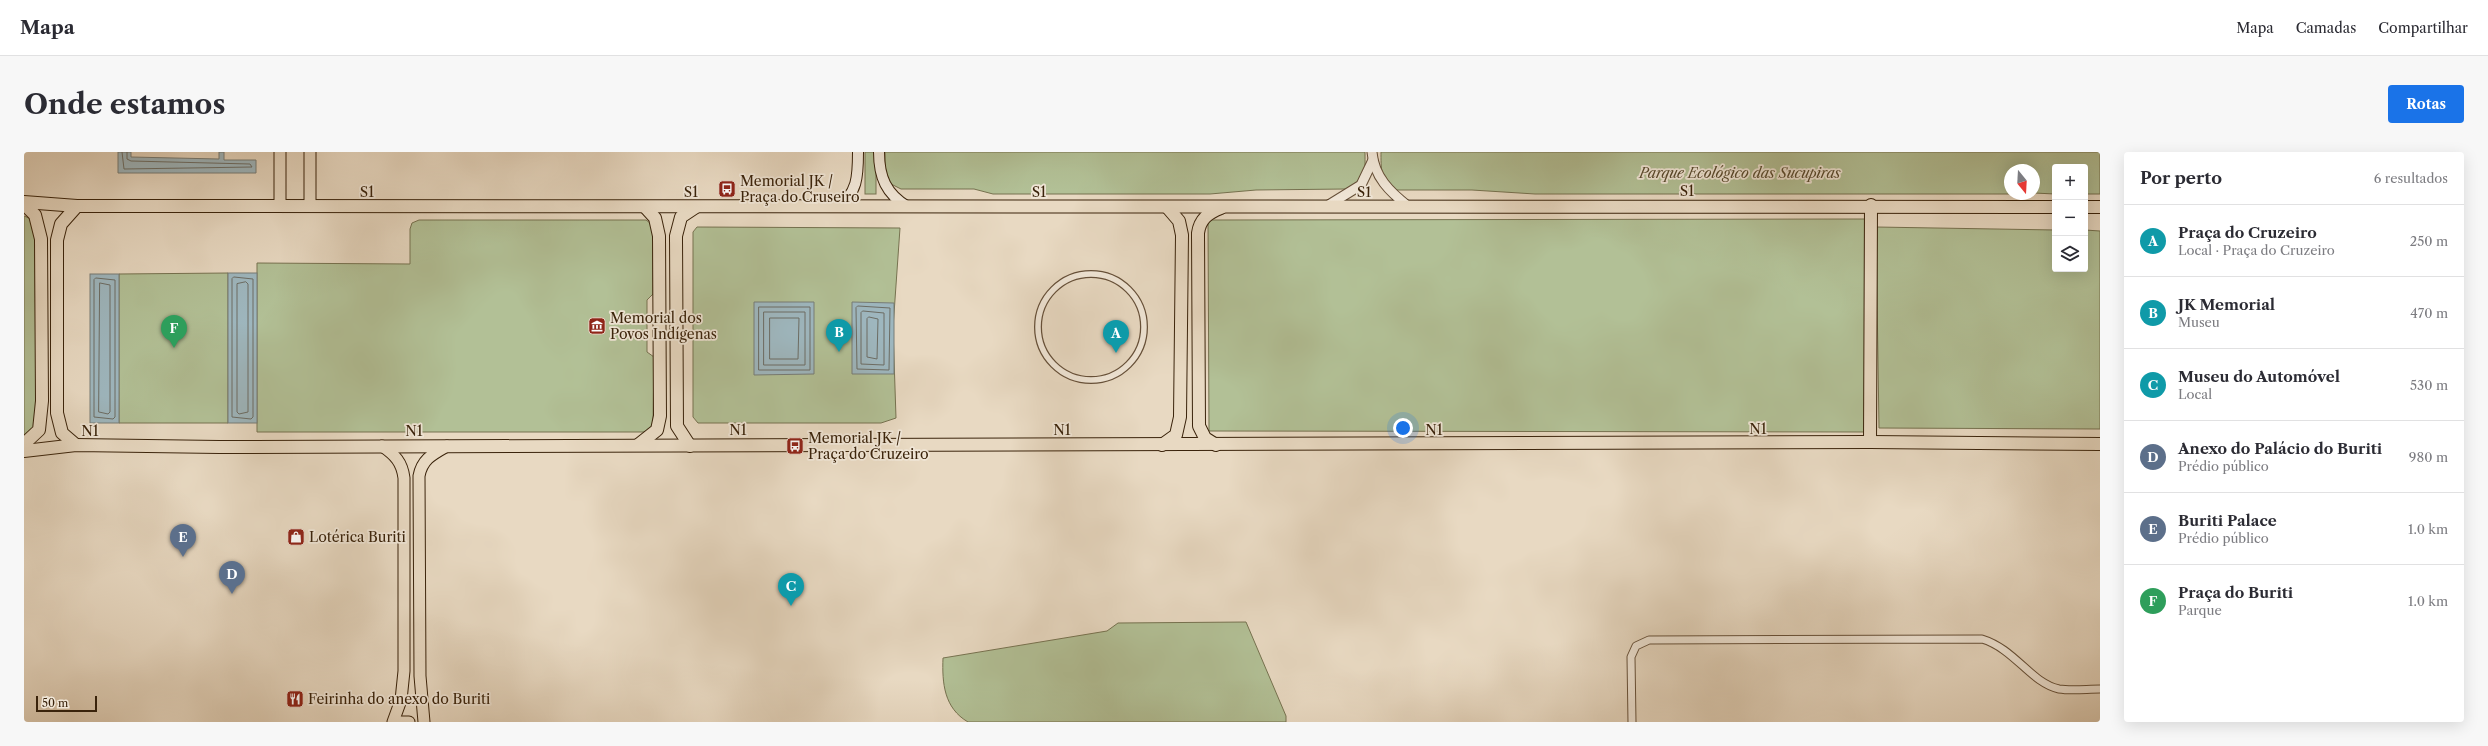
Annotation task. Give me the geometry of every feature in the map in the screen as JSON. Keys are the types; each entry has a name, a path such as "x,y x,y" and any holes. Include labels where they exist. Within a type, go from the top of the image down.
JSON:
{"highway":[{"name":"S1","path":"24,203 77,206 2052,207"},
{"path":"24,203 35,215 41,239 42,408 39,430 24,444"},
{"path":"76,445 62,433 57,413 56,272 59,230 67,216 77,206"},
{"path":"1870,442 1871,206"},
{"path":"638,445 657,430 660,416 660,236 655,218 645,207"},
{"path":"690,446 676,426 676,236 681,217 696,207"},
{"path":"1162,445 1176,435 1178,430 1181,402 1182,235 1179,221 1167,207"},
{"path":"1216,445 1205,438 1199,426 1198,233 1201,222 1205,216 1222,207"},
{"path":"2088,207 2100,207"},
{"name":"N1","path":"24,451 76,445 690,446 1870,442 2100,444"}],"main road":[{"path":"280,152 280,206"},
{"path":"310,152 310,206"},
{"path":"835,207 845,202 854,190 857,176 858,152"},
{"path":"879,152 879,168 884,184 891,194 908,207"},
{"path":"382,446 394,455 402,466 404,478 404,671 401,700 392,722"},
{"path":"424,722 420,676 419,476 420,467 429,457 447,446"},
{"path":"397,722 409,722"}],"street":[{"path":"1327,206 1361,185 1372,156"},
{"path":"1372,156 1385,186 1409,207"},
{"path":"1096,274 1113,279 1128,288 1139,303 1144,320 1144,337 1137,354 1126,368 1115,374 1093,380 1070,375 1051,362 1043,350 1039,335 1039,320 1048,298 1064,282 1078,276 1096,274"},
{"path":"1632,722 1631,657 1636,646 1649,640 1982,640 1996,643 2008,651 2044,682 2060,689 2100,689"}],"green space":[{"path":"865,152 876,152 876,194 865,194"},
{"path":"885,152 1365,152 1365,171 1358,181 1346,189 1256,190 1210,194 993,194 974,189 901,189 889,183 885,171"},
{"name":"Parque Ecológico das Sucupiras","path":"1381,152 2100,152 2100,194 2088,194 2088,164 2052,164 2052,194 2040,193 2040,164 2004,164 2004,194 1535,194 1472,190 1397,190 1391,188 1387,184 1384,179"},
{"path":"24,216 29,218 35,226 36,427 24,438"},
{"path":"1865,219 1869,432 1209,431 1208,220"},
{"path":"419,220 646,220 650,223 653,229 653,294 647,300 647,352 654,357 653,425 646,432 257,432 257,263 410,264 410,229 412,223"},
{"path":"697,227 900,228 893,328 896,418 881,423 698,423 693,417 693,232"},
{"path":"1876,227 2052,230 2052,272 2088,272 2088,230 2100,231 2100,429 1879,428"},
{"path":"228,273 228,423 119,423 119,274"},
{"path":"1246,622 1286,716 1286,722 968,722 954,710 949,702 944,686 943,658 1107,631 1118,623"}],"water":[{"path":"118,152 131,152 131,157 219,159 219,152 224,152 224,160 256,160 256,173 118,173"},
{"path":"228,273 257,273 257,423 228,423"},
{"path":"90,274 119,274 119,423 90,423"},
{"path":"754,302 814,302 814,374 754,375"},
{"path":"852,302 894,303 894,374 852,374"}],"place":[{"name":"Memorial JK / Praça do Cruseiro","path":"727,189"},
{"name":"Memorial dos Povos Indígenas","path":"597,326"},
{"name":"Praça do Buriti","path":"174,348"},
{"name":"JK Memorial","path":"839,352"},
{"name":"Praça do Cruzeiro","path":"1116,353"},
{"name":"Memorial JK / Praça do Cruzeiro","path":"795,446"},
{"name":"Lotérica Buriti","path":"296,537"},
{"name":"Buriti Palace","path":"183,557"},
{"name":"Anexo do Palácio do Buriti","path":"232,594"},
{"name":"Museu do Automóvel","path":"791,606"},
{"name":"Feirinha do anexo do Buriti","path":"295,699"}]}
